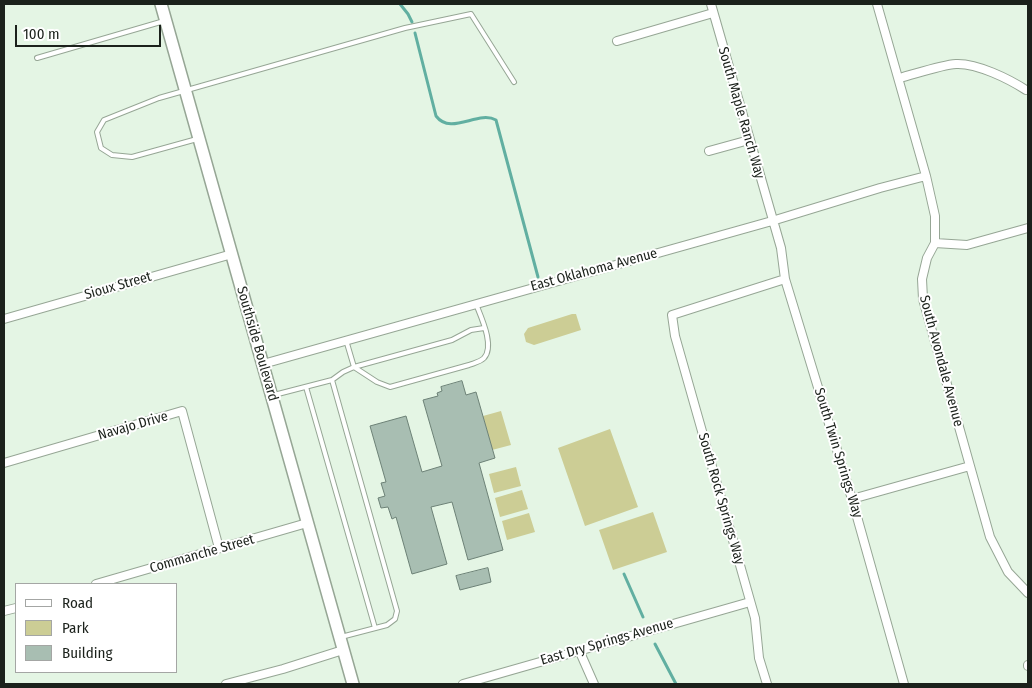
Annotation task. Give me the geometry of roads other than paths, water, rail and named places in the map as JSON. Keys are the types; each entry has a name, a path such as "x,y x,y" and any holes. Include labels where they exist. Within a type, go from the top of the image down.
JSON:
{"main road":[{"name":"Southside Boulevard","path":"161,4 353,684"}],"street":[{"name":"South Maple Ranch Way","path":"711,4 772,221"},
{"name":"South Avondale Avenue","path":"877,4 926,176 935,216 935,243 927,258 922,279 923,299 990,537 1008,572 1028,593"},
{"path":"617,41 713,13"},
{"path":"899,78 957,64 985,69 1014,82 1026,90"},
{"path":"709,151 749,140"},
{"name":"East Oklahoma Avenue","path":"263,364 926,176"},
{"name":"South Twin Springs Way","path":"772,221 781,248 786,280 852,499 904,684"},
{"path":"935,243 967,245 1028,228"},
{"name":"Sioux Street","path":"4,319 232,254"},
{"name":"South Rock Springs Way","path":"766,684 759,658 755,618 675,336 672,315 786,280"},
{"name":"Navajo Drive","path":"4,463 182,411 219,548"},
{"path":"852,499 970,466"},
{"name":"Commanche Street","path":"99,583 308,523"},
{"name":"East Dry Springs Avenue","path":"464,684 750,602"},
{"path":"226,684 283,669 343,650"},
{"path":"579,650 594,684"}],"lane":[{"path":"199,138 132,156 112,156 101,148 97,132 104,120 159,98 405,28 471,14 514,82"},
{"path":"37,58 166,20"},
{"path":"346,340 354,367 377,382 390,387 469,365 479,361 487,353 489,347 475,303"},
{"path":"272,396 332,380 354,367 452,340 471,330 484,328"},
{"path":"332,380 397,611 395,619 387,624 340,638"},
{"path":"306,387 375,628"}],"waterway":[{"path":"400,4 412,22"},
{"path":"415,33 436,116 442,122 449,124 481,118 496,120 538,277"},
{"path":"624,574 643,617"},
{"path":"655,644 676,684"}]}
